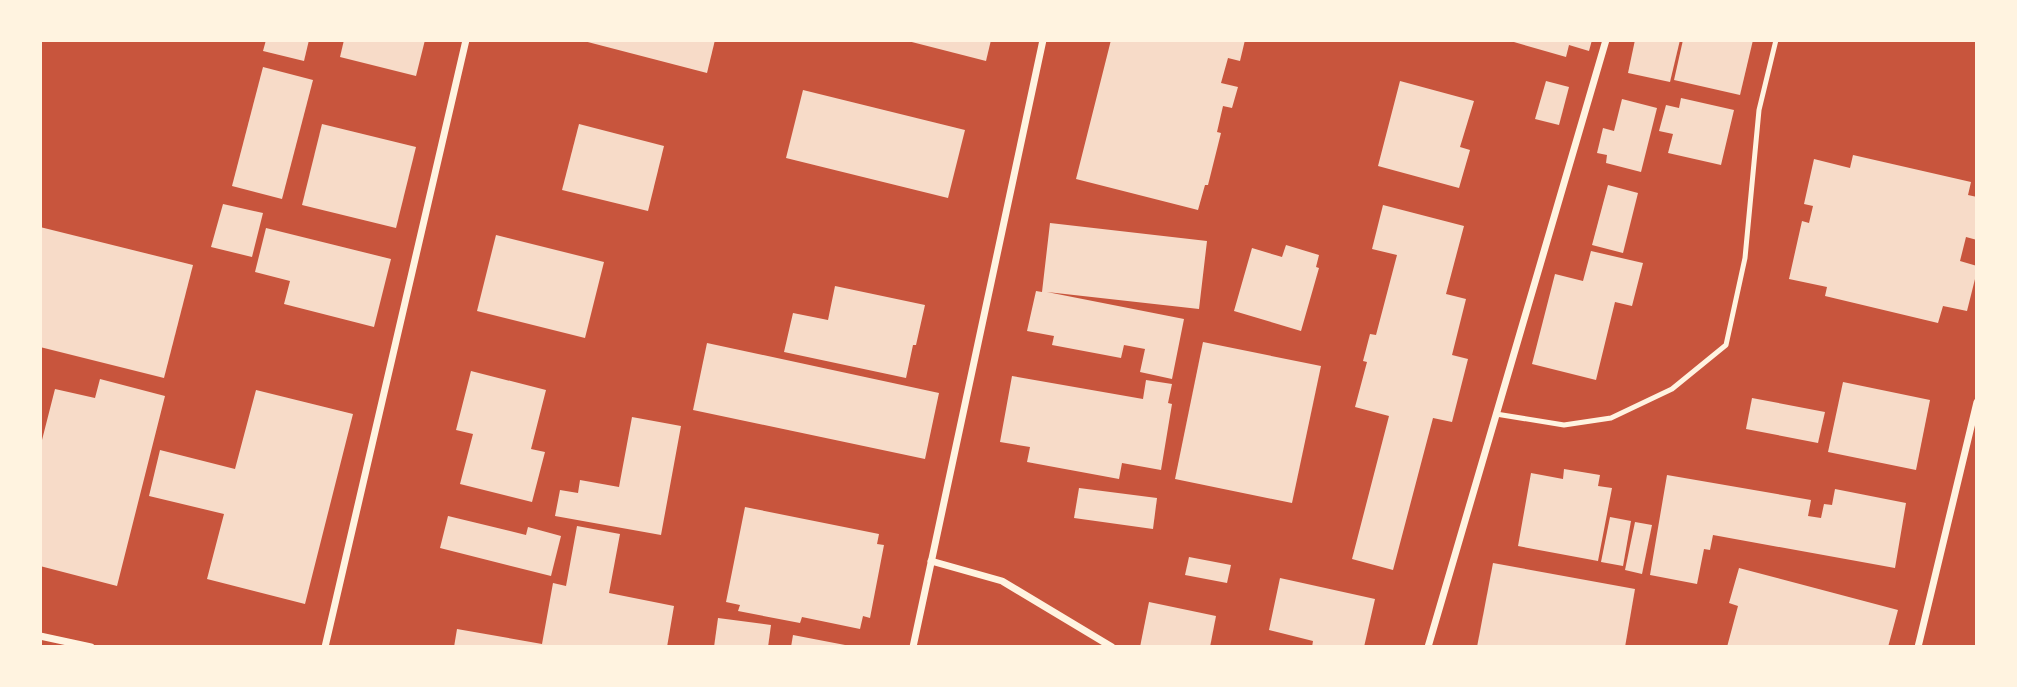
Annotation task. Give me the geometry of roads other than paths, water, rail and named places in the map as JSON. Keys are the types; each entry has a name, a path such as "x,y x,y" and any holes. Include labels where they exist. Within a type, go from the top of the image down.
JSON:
{"street":[{"path":"325,647 466,40"},
{"path":"912,647 1043,40"},
{"path":"1428,647 1606,40"},
{"path":"1918,647 1977,402"},
{"path":"931,561 1002,581 1112,647"},
{"path":"40,636 91,647"}],"lane":[{"path":"1496,414 1564,425 1611,418 1672,389 1726,345 1745,258 1759,110 1776,40"}]}
